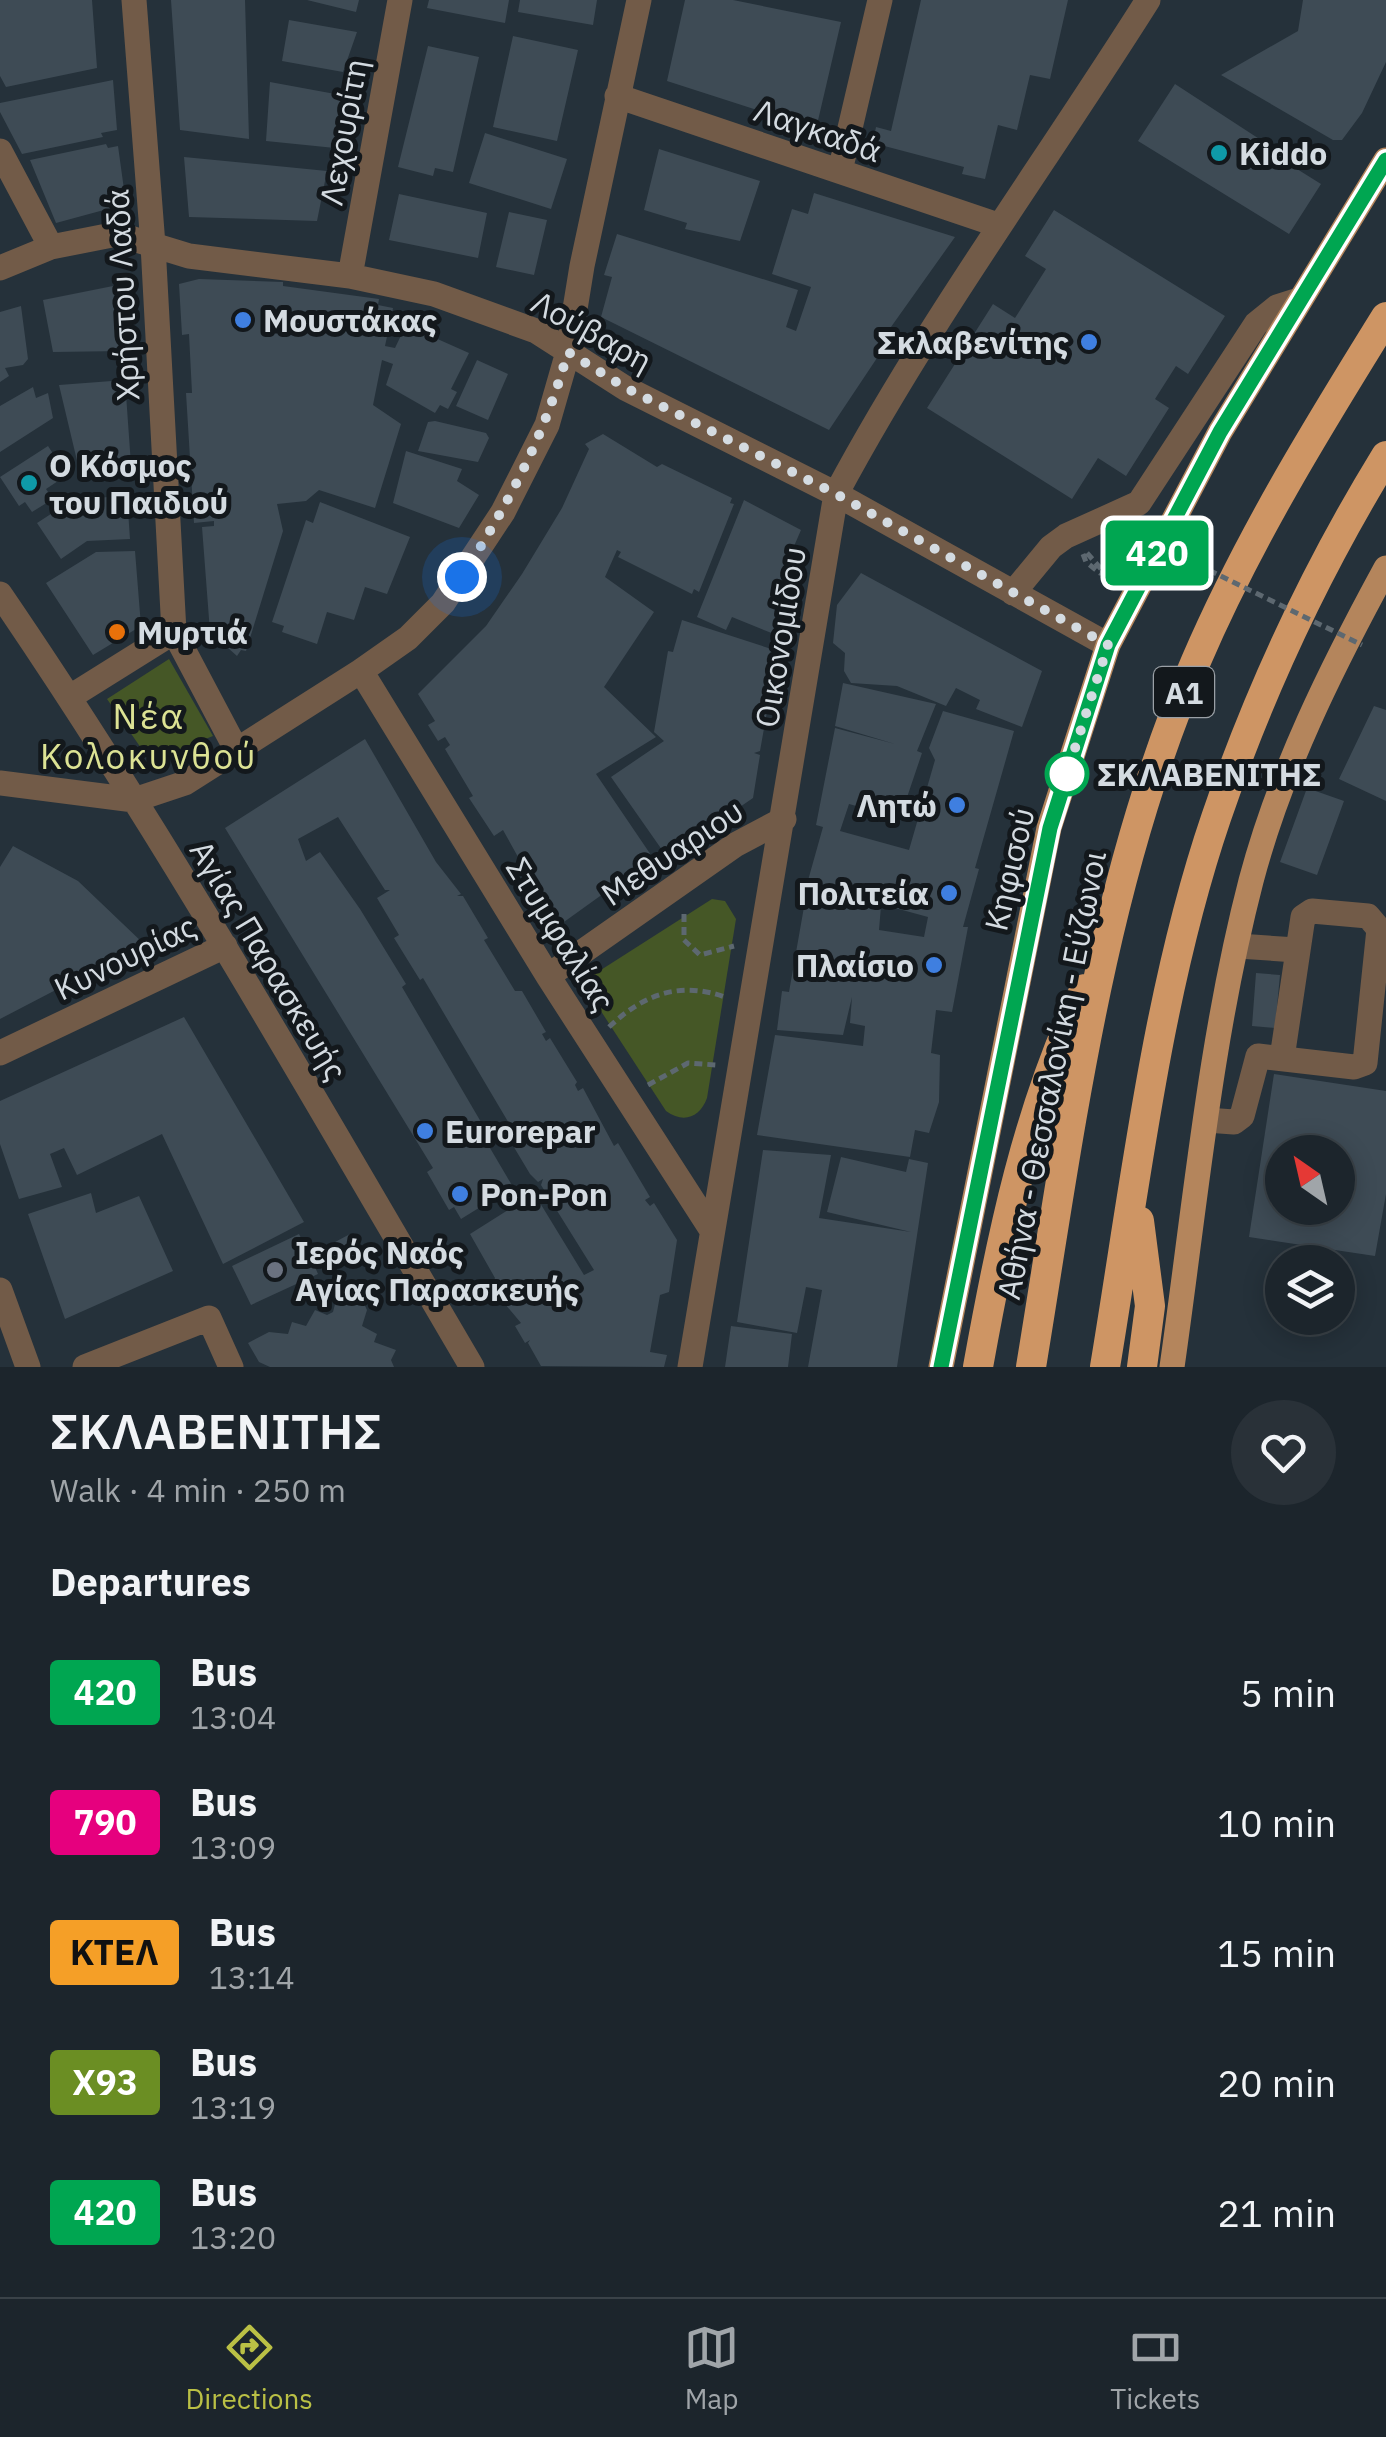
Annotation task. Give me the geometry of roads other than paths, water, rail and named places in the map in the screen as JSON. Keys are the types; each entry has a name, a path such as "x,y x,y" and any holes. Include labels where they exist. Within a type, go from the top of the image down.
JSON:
{"highway":[{"name":"Αθήνα - Θεσσαλονίκη - Εύζωνοι","path":"1031,1367 1074,1113 1144,803 1196,661 1296,463 1386,317"},
{"name":"Α1","path":"1105,1367 1163,1035 1215,821 1263,691 1328,556 1386,456"},
{"path":"978,1367 994,1276 1059,1043 1111,937"},
{"path":"1135,1186 1150,1306 1142,1367"}],"main road":[{"name":"Κηφισού","path":"940,1367 1050,828 1108,645 1190,488 1386,160"},
{"path":"1172,1367 1206,1120 1252,880 1302,735 1386,568"}],"street":[{"name":"Χρήστου Λαδά","path":"134,0 153,245 174,632 237,751"},
{"name":"Λεχουρίτη","path":"350,276 400,0"},
{"path":"0,783 134,800 185,783 408,638 462,577 502,512 547,425 568,352 639,0"},
{"path":"840,171 880,0"},
{"name":"Οικονομίδου","path":"690,1367 836,494 873,425 998,225 1148,0"},
{"name":"Λαγκαδά","path":"617,96 998,225"},
{"path":"0,151 51,247"},
{"name":"Λούβαρη","path":"0,268 51,247 118,234 189,256 350,276 434,294 536,331 626,388 836,494 1108,645"},
{"path":"1142,514 1256,324 1278,307 1299,300"},
{"path":"1013,592 1066,536 1142,514 1190,488"},
{"name":"Αγίας Παρασκευής","path":"0,594 70,696 225,946 472,1367"},
{"path":"70,696 174,632"},
{"name":"Στυμφαλίας","path":"362,670 548,976 711,1228"},
{"name":"Μεθυαριου","path":"548,976 704,866 784,819"},
{"path":"1206,1120 1234,1122 1242,1116 1253,1063 1258,1056 1354,1066 1365,1063 1378,929 1368,916 1312,911 1302,917 1282,1058"},
{"name":"Κυνουρίας","path":"0,1053 225,946"},
{"path":"1238,946 1296,950"},
{"path":"0,1290 28,1367"},
{"path":"85,1367 209,1318 231,1367"}],"place":[{"name":"Kiddo","path":"1219,153"},
{"name":"Μουστάκας","path":"243,320"},
{"name":"Σκλαβενίτης","path":"1089,342"},
{"name":"Ο Κόσμος του Παιδιού","path":"29,483"},
{"name":"Μυρτιά","path":"117,632"},
{"name":"ΣΚΛΑΒΕΝΙΤΗΣ","path":"1067,774"},
{"name":"Λητώ","path":"957,805"},
{"name":"Πολιτεία","path":"949,893"},
{"name":"Πλαίσιο","path":"934,965"},
{"name":"Eurorepar","path":"425,1131"},
{"name":"Pon-Pon","path":"460,1194"},
{"name":"Ιερός Ναός Αγίας Παρασκευής","path":"275,1270"}],"district":[{"name":"Νέα Κολοκυνθού","path":"149,736"}]}
